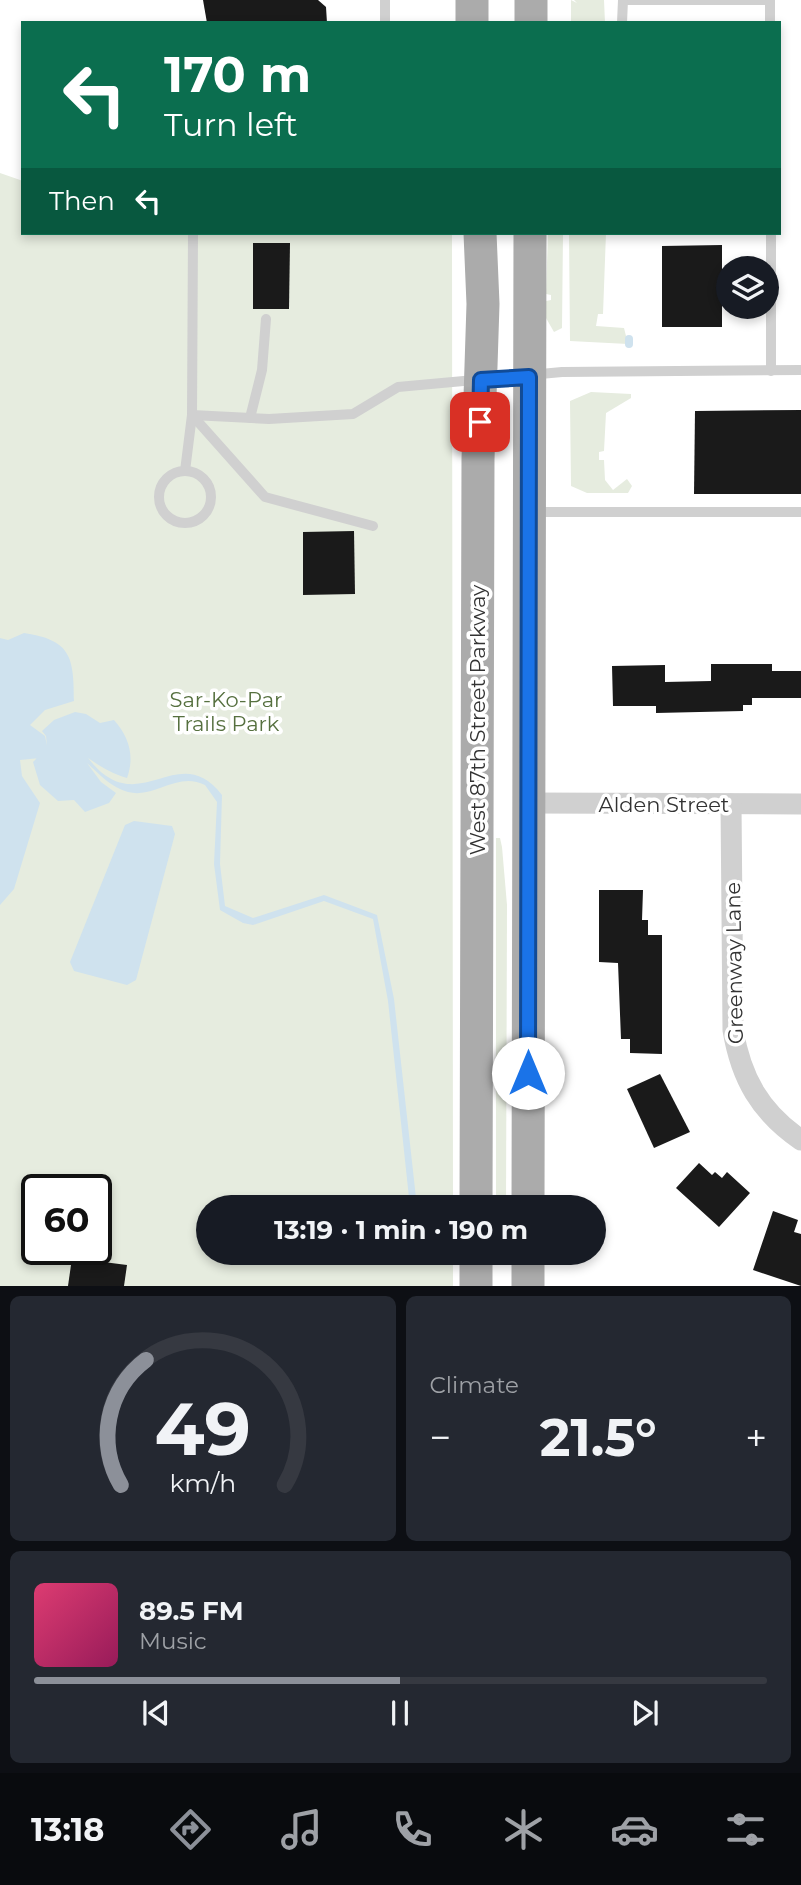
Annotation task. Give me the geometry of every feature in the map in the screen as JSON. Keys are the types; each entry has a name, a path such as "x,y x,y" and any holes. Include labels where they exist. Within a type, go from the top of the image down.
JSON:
{"main road":[{"path":"472,0 472,21"},
{"path":"531,0 531,21"},
{"name":"West 87th Street Parkway","path":"476,1195 480,235"},
{"path":"528,1195 530,235"},
{"path":"476,1265 476,1286"},
{"path":"528,1265 528,1286"}],"street":[{"name":"Alden Street","path":"528,803 801,804"},
{"name":"Greenway Lane","path":"731,804 733,1030 738,1060 754,1096 779,1125 801,1140"}],"lane":[{"path":"385,0 385,21"},
{"path":"622,21 623,0 770,0 770,21"},
{"path":"185,471 192,415 193,235"},
{"path":"771,235 771,371"},
{"path":"250,418 262,370 266,319"},
{"path":"192,415 250,418 353,414 398,387 562,372 801,370"},
{"path":"192,415 265,497 373,526"},
{"path":"185,471 194,473 207,483 211,500 204,515 197,520 181,523 166,515 159,500 159,491 169,476 185,471"},
{"path":"529,512 801,512"}],"green space":[{"path":"571,0 577,3 574,0 604,0 605,21 571,21"},
{"name":"Sar-Ko-Par Trails Park","path":"0,173 21,180 21,235 452,235 453,1195 196,1195 196,1265 453,1265 453,1286 0,1286"},
{"path":"548,235 563,235 562,328 554,332 546,318 546,301 551,300 551,295 546,294"},
{"path":"569,235 606,235 603,314 598,314 596,326 624,328 628,344 570,341"},
{"path":"591,392 631,394 631,398 606,413 604,451 599,452 599,460 604,460 605,480 613,490 627,479 632,486 628,493 587,493 571,486 570,401"},
{"path":"496,838 500,838 507,905 506,1195 496,1195"}],"water":[{"path":"24,633 52,640 67,653 71,662 74,701 45,710 30,725 45,736 47,746 46,736 42,731 54,720 75,712 86,714 100,723 114,720 129,747 127,778 106,770 88,758 107,776 124,783 141,783 189,774 205,779 222,795 220,864 225,906 253,918 324,895 377,915 394,999 416,1195 409,1195 388,1001 373,919 324,901 253,925 243,923 220,910 214,864 217,802 205,785 185,781 147,792 128,792 111,784 87,763 101,782 116,793 109,803 85,812 74,800 58,801 40,785 33,762 37,758 20,760 22,776 40,803 14,889 0,905 0,638 8,640"},
{"path":"134,821 172,826 175,834 136,980 127,985 74,971 70,962 125,825"}],"building":[{"path":"203,0 318,0 326,7 327,21 207,21"},
{"path":"253,243 290,243 289,309 253,309"},
{"path":"722,245 722,256 716,256 716,319 722,319 722,327 662,327 662,246"},
{"path":"801,410 801,494 694,494 695,411"},
{"path":"354,531 355,594 303,595 303,532"},
{"path":"711,664 772,664 772,671 801,671 801,698 752,698 752,705 743,705 743,711 656,713 656,706 613,706 612,666 665,665 665,682 711,681"},
{"path":"599,890 643,890 642,920 648,920 648,935 662,935 662,1054 630,1053 630,1039 621,1039 618,963 599,962"},
{"path":"660,1074 690,1132 654,1148 627,1089"},
{"path":"699,1163 712,1175 715,1172 722,1178 727,1172 750,1193 719,1227 676,1188"},
{"path":"773,1211 798,1220 794,1232 801,1234 801,1286 753,1270"},
{"path":"71,1265 127,1265 124,1286 68,1286"}],"waterway":[{"path":"629,339 629,344"}],"route":[{"path":"480,422 481,380 529,377 528,1073"}]}
